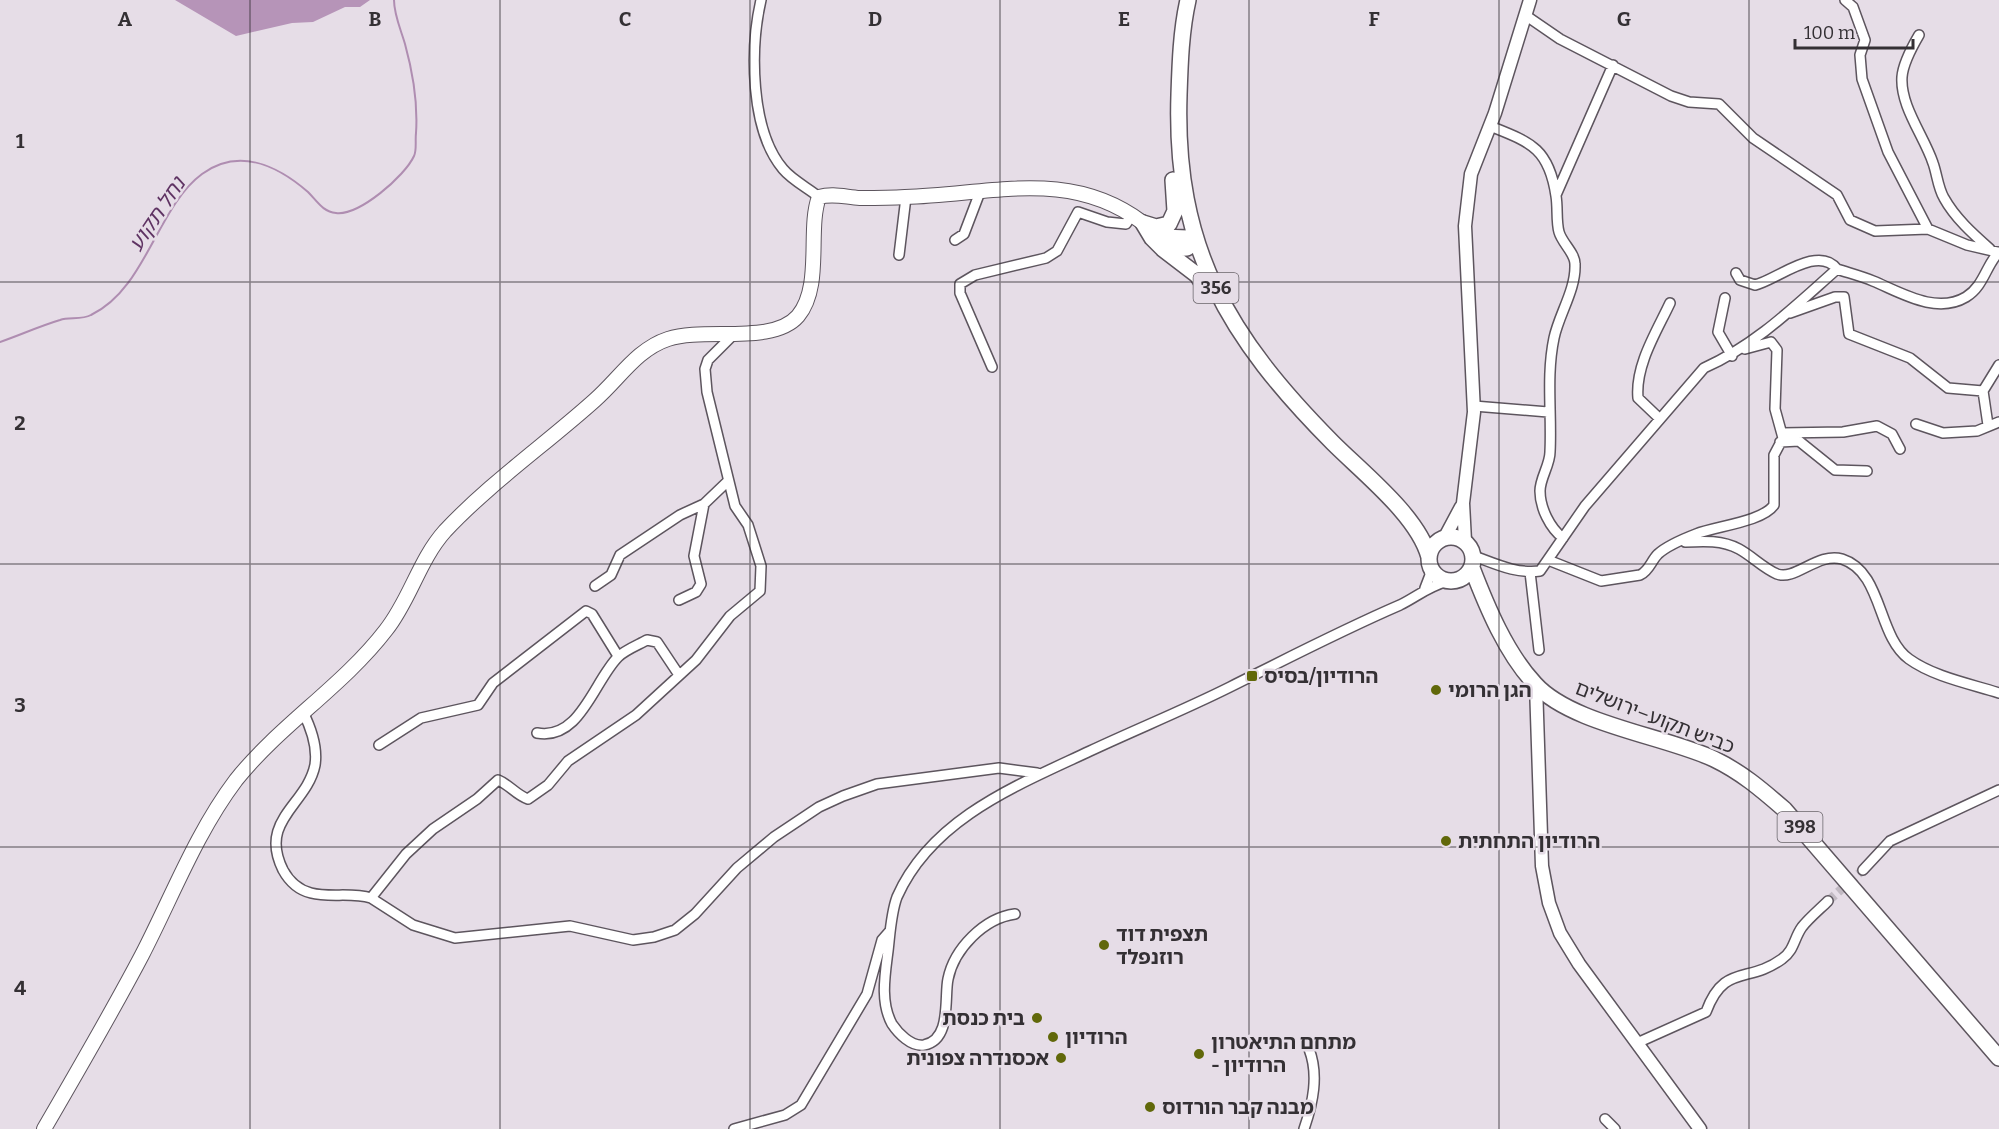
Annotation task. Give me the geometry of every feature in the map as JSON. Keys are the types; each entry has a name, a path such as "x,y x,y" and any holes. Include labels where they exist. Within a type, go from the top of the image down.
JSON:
{"main road":[{"name":"356","path":"1188,0 1180,63 1178,152 1184,195 1195,242 1213,283 1251,348 1294,403 1403,514 1426,548 1429,561"},
{"path":"1137,219 1156,227 1169,224 1175,211 1169,120 1171,78 1180,63"},
{"path":"44,1129 140,959 213,814 238,778 386,631 402,608 418,573 448,528 599,397 629,364 650,347 669,338 694,334 770,330 789,325 801,313 813,268 814,209 819,197 829,194 857,198 906,197 1017,187 1081,193 1102,198 1163,237 1187,238 1195,242 1186,248 1163,249"},
{"path":"1137,219 1163,249 1197,275 1237,339 1251,348"},
{"name":"356","path":"1403,514 1432,534 1445,537"},
{"path":"1445,537 1465,541 1464,571 1437,576 1429,561 1434,544 1445,537"},
{"name":"כביש תקוע–ירושלים","path":"1464,571 1480,591 1506,639 1536,685 1563,705 1712,758 1747,776 1784,809 1999,1058"}],"street":[{"path":"762,0 755,25 756,83 764,136 783,170 819,197"},
{"path":"1465,541 1463,503 1474,406 1465,226 1471,174 1490,126 1530,0"},
{"path":"1845,0 1853,7 1864,40 1860,55 1862,79 1888,152 1928,229"},
{"path":"1525,15 1560,39 1671,96 1689,102 1719,104 1753,138 1838,195 1850,220 1875,231 1928,229 1996,252"},
{"path":"1919,35 1912,47 1902,77 1909,109 1933,162 1943,197 1964,226 1996,252"},
{"path":"1556,195 1613,66"},
{"path":"1490,126 1520,138 1541,152 1556,195 1559,234 1576,263 1571,288 1554,337 1550,364 1548,412 1551,451 1548,468 1540,488 1542,504 1554,531 1563,538"},
{"path":"955,240 964,234 980,192"},
{"path":"899,255 906,197"},
{"path":"992,367 960,293 960,284 975,275 1046,258 1057,251 1078,212 1107,222 1126,224 1137,219"},
{"path":"1736,273 1740,280 1755,285 1775,277 1797,263 1828,263 1837,269 1873,281 1896,293 1924,302 1945,302 1966,297 1982,282 1996,252"},
{"path":"1736,353 1767,333 1837,269"},
{"path":"1785,315 1835,297 1844,297 1849,334 1910,358 1948,388 1983,391"},
{"path":"1725,298 1718,332 1736,353"},
{"path":"1660,419 1638,398 1637,387 1646,354 1670,303"},
{"path":"371,898 406,854 433,829 477,799 498,780 507,784 519,796 528,799 537,794 568,761 636,715 680,675 696,660 730,616 760,591 761,566 748,525 735,506 707,392 705,369 708,360 735,333"},
{"path":"1015,914 989,922 957,956 948,980 948,1004 944,1022 937,1035 924,1045 916,1044 899,1033 886,1009 884,982 897,899 915,867 941,836 980,807 1037,773 1227,688 1339,631 1403,603 1425,588 1464,571 1507,569 1540,571 1585,506 1704,368 1736,353 1771,342 1776,345 1778,359 1775,409 1781,437 1774,455 1774,505 1771,509 1680,542 1661,552 1640,575 1609,580 1591,578 1548,560"},
{"path":"1988,425 1983,391 1999,365"},
{"path":"1474,406 1548,412"},
{"path":"1916,424 1943,433 1977,431 1999,422"},
{"path":"1781,437 1843,432 1876,426 1892,434 1900,448"},
{"path":"1781,437 1799,441 1836,470 1867,471"},
{"path":"595,586 611,575 620,555 680,515 704,504 728,482"},
{"path":"1445,537 1463,503"},
{"path":"679,600 696,592 701,584 694,556 704,504"},
{"path":"1680,542 1716,541 1738,548 1778,574 1787,576 1823,559 1842,559 1865,578 1893,638 1908,659 1932,670 1999,693"},
{"path":"1425,588 1430,575 1429,561"},
{"path":"1530,572 1539,650"},
{"path":"379,745 421,718 478,705 493,683 586,611 592,614 618,656"},
{"path":"537,733 546,734 567,727 580,712 618,656 646,640 657,642 680,675"},
{"path":"1536,685 1542,866 1549,903 1560,933 1579,964 1700,1129"},
{"path":"303,711 313,734 315,765 278,828 276,844 279,862 293,884 310,893 358,895 371,898 413,925 455,938 570,926 633,940 654,937 675,930 695,914 737,868 774,837 819,807 843,796 877,784 999,768 1037,773"},
{"path":"1863,870 1890,841 1999,790"},
{"path":"1637,1043 1706,1012 1716,988 1723,983 1771,966 1784,958 1792,949 1801,928 1828,901"},
{"path":"734,1129 785,1115 801,1105 867,994 882,940 891,930"},
{"path":"1304,1129 1315,1074 1308,1048"},
{"path":"1605,1119 1615,1129"}],"shaded area":[{"path":"175,0 370,0 360,7 345,7 313,22 292,23 236,36"}],"waterway":[{"name":"נחל תקוע","path":"0,342 60,320 87,317 110,303 138,268 173,206 202,174 216,166 244,161 271,168 284,174 308,192 324,208 336,213 357,208 391,184 409,164 416,148 416,99 413,77 396,17 394,0"}],"tunnel":[{"path":"1828,901 1863,870"}],"place":[{"name":"הרודיון/בסיס","path":"1252,676"},
{"name":"הגן הרומי","path":"1436,690"},
{"name":"הרודיון התחתית","path":"1446,841"},
{"name":"תצפית דוד רוזנפלד","path":"1104,945"},
{"name":"בית כנסת","path":"1037,1018"},
{"name":"הרודיון","path":"1053,1037"},
{"name":"מתחם התיאטרון - הרודיון","path":"1199,1054"},
{"name":"אכסנדרה צפונית","path":"1061,1058"},
{"name":"מבנה קבר הורדוס","path":"1150,1107"}]}
